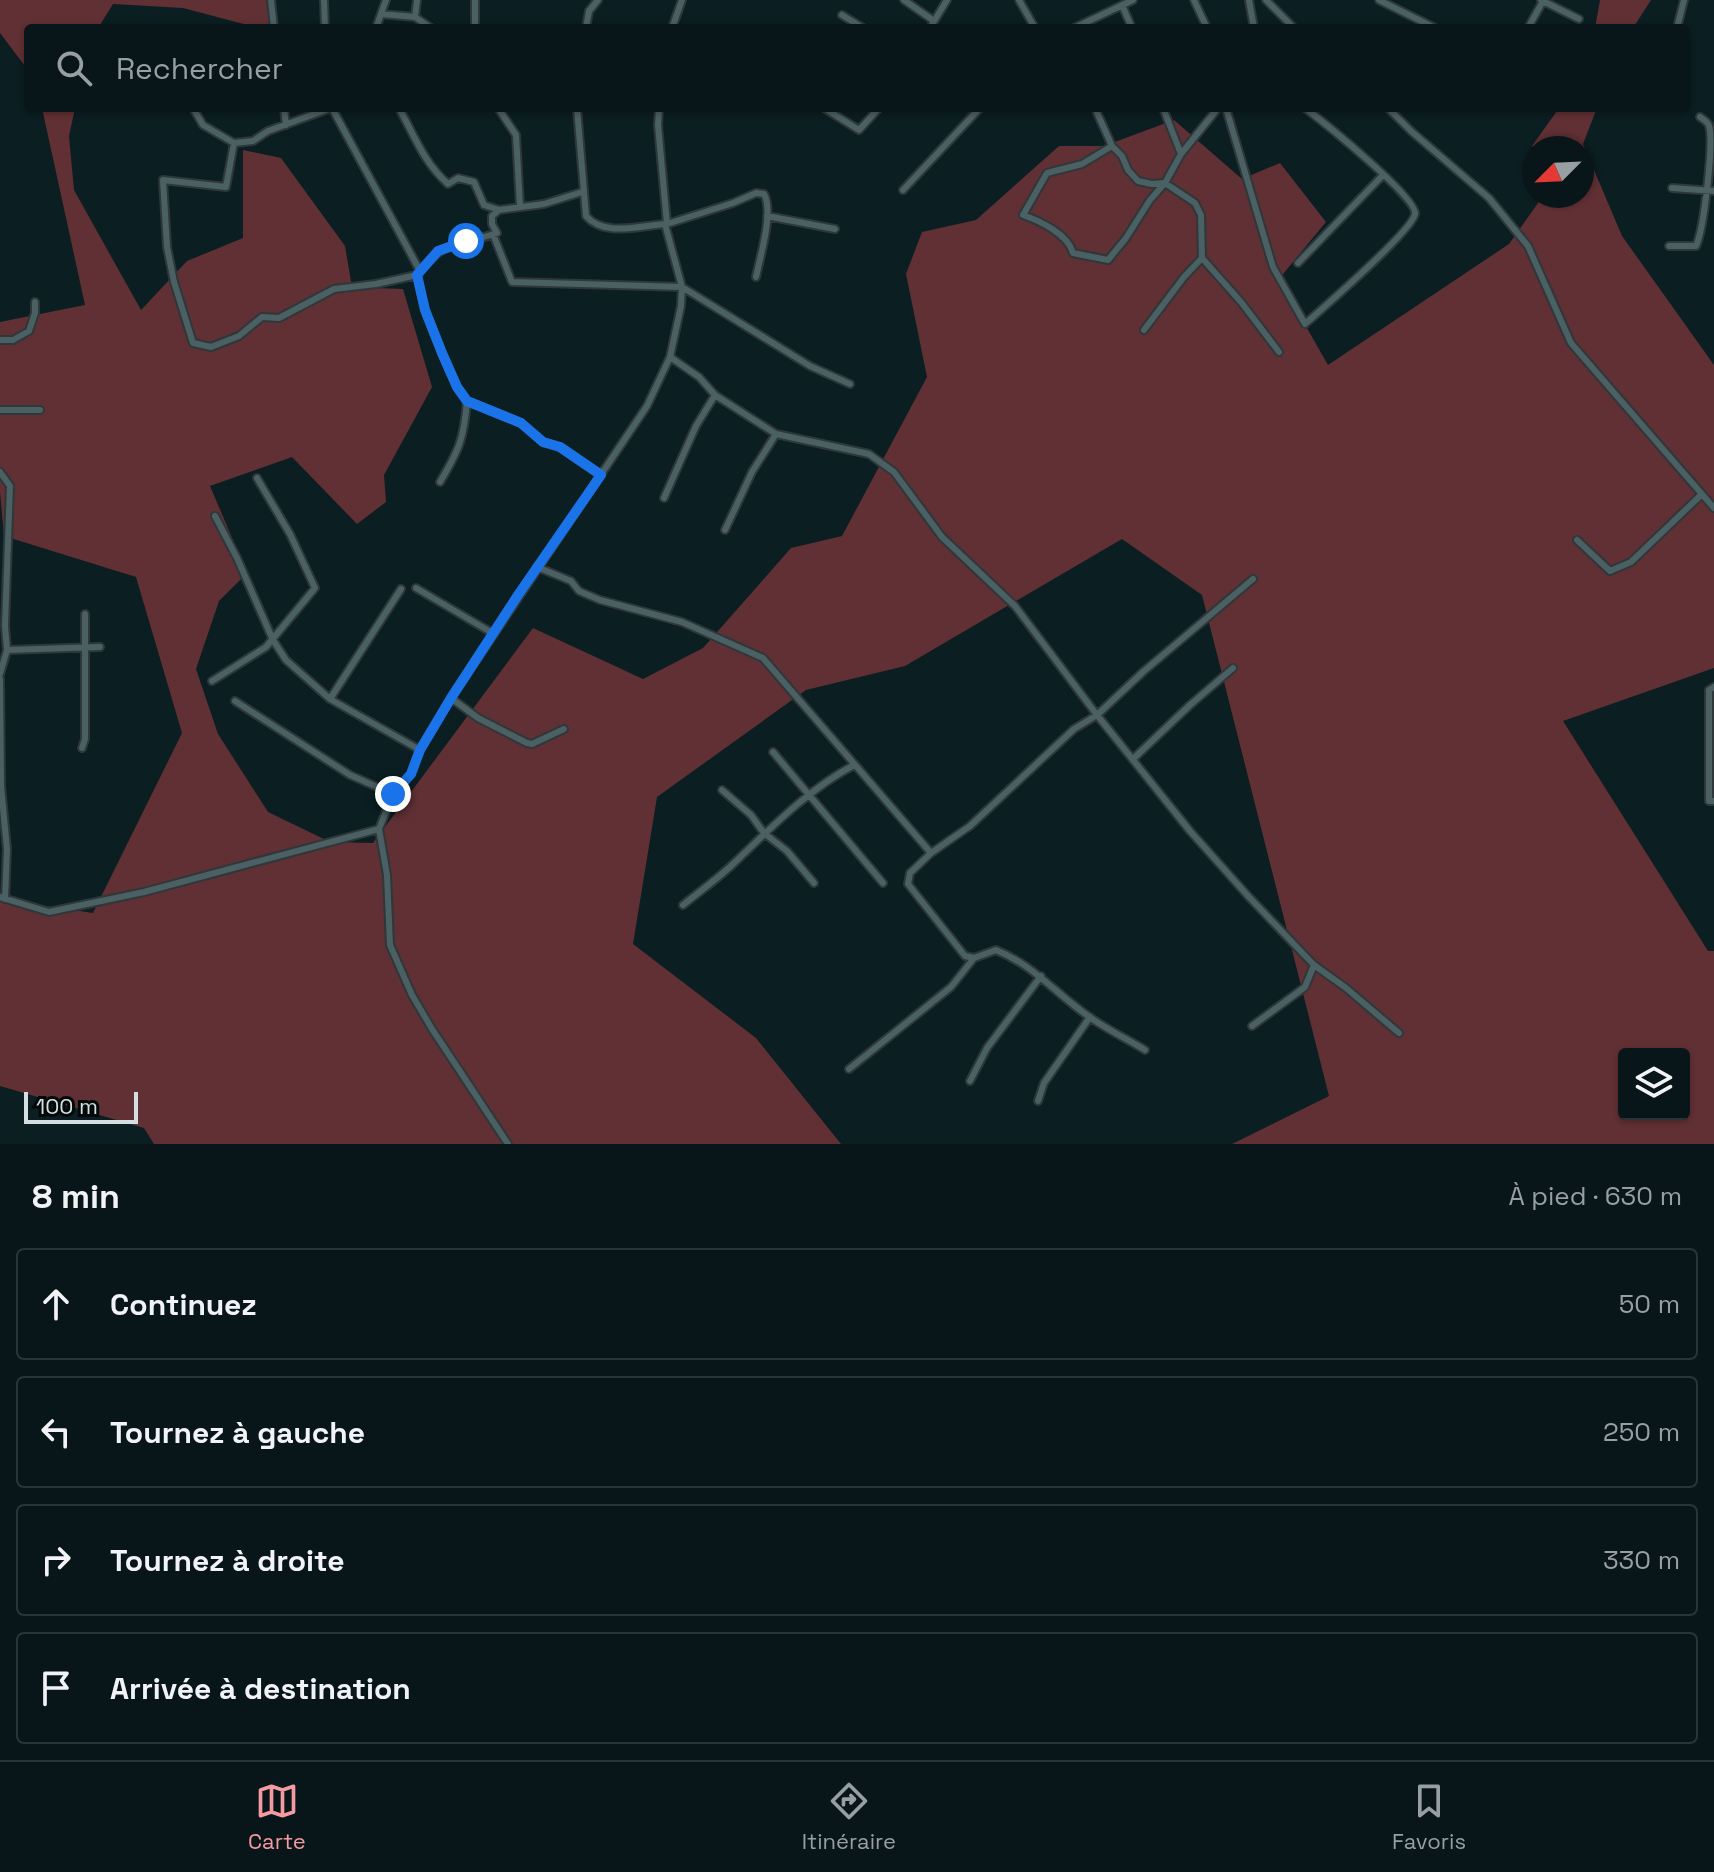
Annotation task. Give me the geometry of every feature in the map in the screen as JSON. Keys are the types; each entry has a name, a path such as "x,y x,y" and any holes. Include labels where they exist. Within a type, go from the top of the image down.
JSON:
{"street":[{"path":"271,0 274,24"},
{"path":"324,0 325,24"},
{"path":"377,24 386,0"},
{"path":"415,17 417,0"},
{"path":"475,0 475,24"},
{"path":"587,24 589,11 598,0"},
{"path":"673,24 682,0"},
{"path":"904,0 932,24 947,0"},
{"path":"1019,0 1033,24"},
{"path":"1082,24 1133,0"},
{"path":"1194,0 1205,24"},
{"path":"1249,0 1253,24"},
{"path":"1266,0 1290,24"},
{"path":"1379,0 1427,24"},
{"path":"1678,24 1684,0"},
{"path":"1530,24 1542,1 1579,19"},
{"path":"1122,5 1130,24"},
{"path":"381,14 415,17 425,24"},
{"path":"842,15 857,24"},
{"path":"195,112 203,125 234,143 253,141 268,131 321,112"},
{"path":"284,112 286,125"},
{"path":"334,112 418,273 418,287 431,324 457,387 467,401 521,423 543,442 560,447 601,475"},
{"path":"401,112 425,158 440,177 448,184 458,178 474,182 484,205 499,210 544,204 582,192"},
{"path":"501,112 516,135 520,206"},
{"path":"577,112 582,192 586,216 593,224 603,228 666,224 761,192 767,199 767,216 756,277"},
{"path":"508,1144 425,1018 390,945 387,875 379,829 393,794 411,774 420,750 451,698 647,406 670,357 682,287 666,224 659,112"},
{"path":"830,112 859,130 875,112"},
{"path":"903,190 976,112"},
{"path":"1097,112 1112,146 1138,181 1165,183 1195,203 1201,215 1202,258 1144,330"},
{"path":"1165,112 1181,154"},
{"path":"1112,146 1082,164 1047,173 1023,215 1052,229 1071,246 1073,253 1108,260 1165,183 1181,154 1215,112"},
{"path":"1227,112 1273,267 1305,324 1375,261 1415,216 1411,203 1399,188 1310,112"},
{"path":"1392,112 1489,198 1528,246 1571,343 1714,508"},
{"path":"1669,246 1696,246 1700,237 1710,190 1711,150 1710,129 1700,117"},
{"path":"234,143 226,187 163,180 167,247 193,343 211,347 239,336 262,317 279,318 334,289 376,284 418,273 438,251 447,246 497,233 492,216 499,210"},
{"path":"1298,263 1383,175"},
{"path":"1672,188 1710,190"},
{"path":"767,216 835,229"},
{"path":"493,234 512,282 682,287 810,366 850,384"},
{"path":"1202,258 1279,352"},
{"path":"0,340 13,340 29,331 35,302"},
{"path":"670,357 699,377 715,395 776,434 869,454 894,472 942,537 1015,606 1190,831 1314,965 1399,1033"},
{"path":"664,498 696,426 715,395"},
{"path":"440,482 460,448 465,431 467,401"},
{"path":"0,410 40,410"},
{"path":"725,530 752,472 776,434"},
{"path":"0,472 10,486 3,626 7,650 0,676 1,786 7,849 2,898 49,912 144,892 379,829"},
{"path":"212,681 266,647 271,637 315,588 290,534 257,478"},
{"path":"1577,540 1610,571 1631,562 1701,495"},
{"path":"215,516 271,637 286,660 330,699 420,750"},
{"path":"537,567 571,581 579,591 589,596 682,622 763,658 931,853"},
{"path":"974,958 965,956 908,884 910,873 931,853 970,826 1074,729 1097,715 1253,579"},
{"path":"416,588 494,634"},
{"path":"330,699 401,589"},
{"path":"82,748 85,739 85,614"},
{"path":"7,650 100,647"},
{"path":"1133,759 1233,668"},
{"path":"1714,687 1709,690 1708,728 1709,801 1714,801"},
{"path":"451,698 478,718 527,743 532,744 564,729"},
{"path":"235,701 350,775 393,794"},
{"path":"773,752 883,883"},
{"path":"683,905 810,795 854,765"},
{"path":"722,790 751,815 764,833 787,851 814,883"},
{"path":"849,1069 951,987 974,958 996,950 1041,976 1090,1017 1145,1050"},
{"path":"1252,1026 1305,987 1314,965"},
{"path":"970,1081 987,1048 1041,976"},
{"path":"1038,1101 1044,1083 1090,1017"}],"shaded area":[{"path":"0,0 267,0 270,24 244,24 183,8 113,4 100,24 24,24 24,65 0,33"},
{"path":"1600,0 1651,0 1636,24 1596,24"},
{"path":"43,112 74,112 69,136 74,190 141,310 187,261 243,238 243,150 281,158 345,246 352,287 403,289 432,387 384,475 386,502 357,524 292,457 210,486 247,573 219,601 196,669 218,734 268,812 330,842 373,843 533,628 643,679 703,648 791,548 842,536 927,377 906,274 922,232 976,220 1059,146 1104,146 1174,120 1242,179 1280,163 1326,222 1279,279 1328,365 1509,244 1534,208 1594,208 1594,170 1622,236 1714,365 1714,668 1563,721 1708,951 1714,951 1714,1144 1232,1144 1329,1096 1202,595 1122,539 905,666 806,690 657,797 633,944 756,1038 841,1144 154,1144 144,1128 0,1086 0,899 93,913 182,733 136,577 4,536 0,492 0,322 85,305"},
{"path":"1556,112 1595,112 1586,136 1539,136"}],"route":[{"path":"393,794 411,774 420,750 451,698 601,475 560,447 543,442 521,423 467,401 457,387 425,310 417,275 438,251 466,241"}]}
